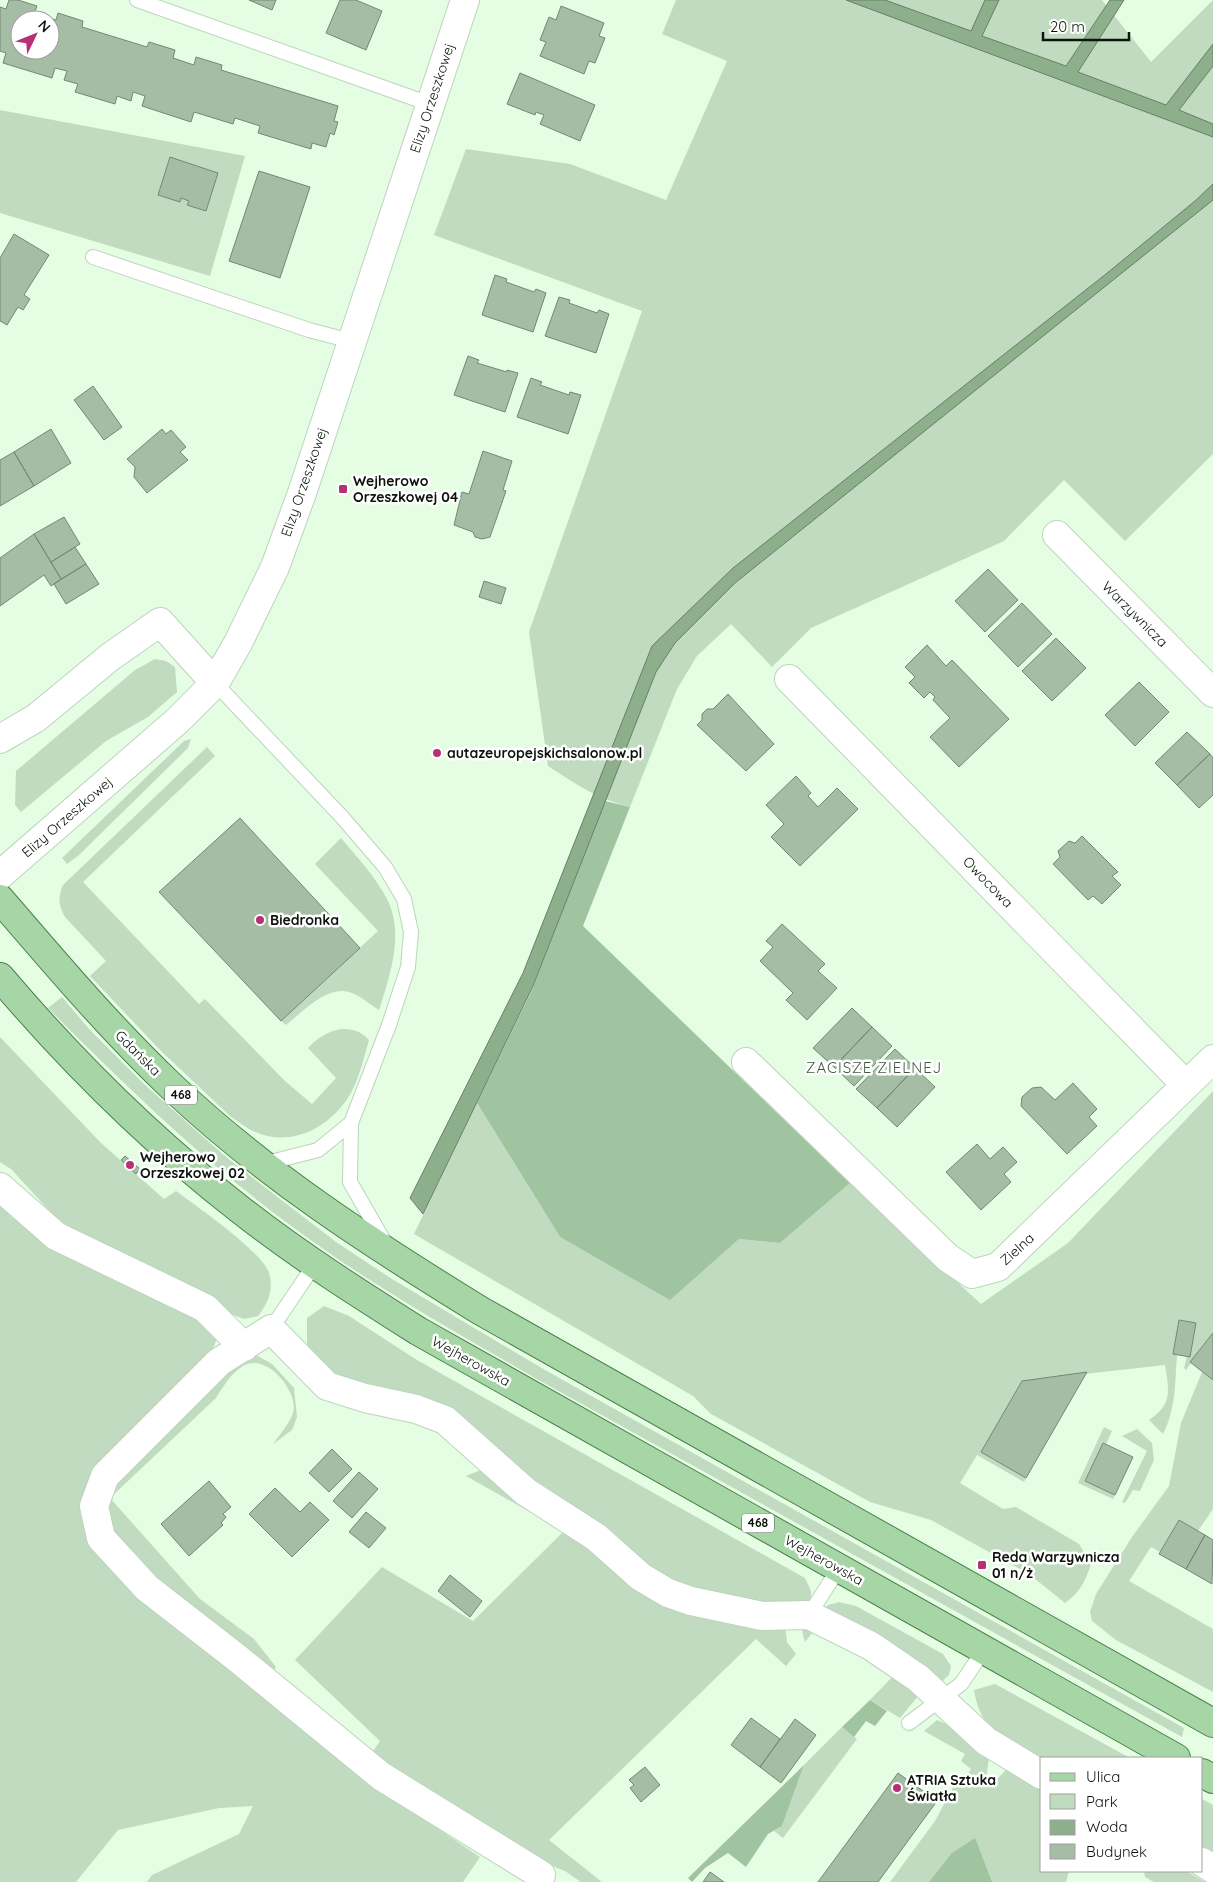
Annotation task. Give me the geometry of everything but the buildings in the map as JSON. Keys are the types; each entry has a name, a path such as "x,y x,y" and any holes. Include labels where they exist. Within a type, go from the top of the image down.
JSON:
{"main road":[{"name":"Gdańska","path":"0,899 76,988 172,1087 262,1164 316,1206 392,1257"},
{"name":"468","path":"0,977 81,1068 146,1130 242,1211 315,1264"},
{"name":"468","path":"392,1257 481,1311 1213,1723"},
{"name":"Wejherowska","path":"315,1264 418,1331 1174,1757"}],"street":[{"name":"Elizy Orzeszkowej","path":"0,875 176,721 215,683 238,643 275,567 302,493 465,0"},
{"name":"Warzywnicza","path":"1057,535 1213,693"},
{"path":"0,739 36,718 110,657 160,622 215,683"},
{"name":"Owocowa","path":"789,679 1186,1085"},
{"name":"Zielna","path":"746,1062 948,1258 972,1274 998,1267 1213,1059"},
{"path":"0,1187 56,1236 205,1308 244,1347"},
{"path":"546,1878 381,1776 237,1658 147,1588 101,1538 94,1506 105,1476 219,1362 271,1329 327,1386 365,1398 416,1409 445,1420 526,1492 596,1537 641,1577 668,1593 691,1601 762,1616 809,1615 871,1646 918,1678 986,1741 1040,1774"}],"lane":[{"path":"137,0 430,104"},
{"path":"93,256 309,330 351,341"},
{"path":"215,683 348,824 385,867 404,899 411,932 408,967 389,1025 351,1123 350,1182 392,1257"},
{"path":"262,1164 318,1150 351,1123"},
{"path":"271,1329 315,1264"},
{"path":"809,1615 839,1568"},
{"path":"909,1723 961,1684 984,1650"}],"green space":[{"path":"676,0 1102,0 1151,62 1213,0 1213,454 1125,541 1064,480 1004,541 811,628 772,667 731,624 697,656 677,689 630,807 597,795 548,766 529,632 642,311 434,235 466,149 570,164 666,200 727,61 662,34"},
{"path":"0,110 245,156 210,276 0,213"},
{"path":"155,659 166,661 175,667 177,692 148,717 106,741 21,812 15,805 16,771 135,670"},
{"path":"191,739 188,748 79,855 67,864 62,858 184,741"},
{"path":"207,747 215,756 83,882 199,1004 205,999 285,1081 312,1104 336,1078 308,1048 322,1036 338,1030 354,1030 369,1040 357,1079 352,1091 343,1104 333,1116 321,1125 308,1132 293,1136 279,1138 264,1135 246,1127 230,1116 161,1051 90,976 106,961 65,917 60,905 60,893 63,885"},
{"path":"341,838 378,884 393,914 395,941 391,970 379,1010 357,995 341,991 323,996 286,1025 281,1021 378,931 315,864"},
{"path":"62,997 90,1030 145,1085 226,1157 336,1242 392,1279 545,1370 1184,1728 1182,1737 535,1378 408,1304 346,1264 254,1198 163,1120 48,1008"},
{"path":"0,1037 101,1143 164,1199 176,1191 255,1253 269,1273 271,1285 265,1306 258,1316 244,1319 222,1311 68,1231 11,1169 0,1162"},
{"path":"1213,1091 1213,1333 1186,1370 1184,1368 1187,1356 1190,1357 1196,1323 1179,1320 1174,1354 1177,1355 1174,1395 1170,1415 1163,1434 1149,1420 1162,1408 1168,1396 1165,1365 1022,1381 981,1452 1026,1478 1024,1482 977,1455 960,1483 1003,1509 1016,1507 1079,1544 1091,1563 1082,1586 1065,1603 1029,1574 931,1520 870,1502 711,1414 693,1396 414,1234 477,1103 560,1237 670,1299 739,1239 780,1243 850,1183 981,1304 1068,1243"},
{"path":"0,1204 11,1217 82,1258 204,1317 217,1339 207,1361 123,1450 97,1541 361,1777 480,1857 463,1882 147,1882 152,1875 239,1834 253,1806 219,1808 118,1830 76,1882 0,1882"},
{"path":"324,1306 349,1316 417,1360 805,1578 811,1591 811,1603 796,1613 663,1586 482,1447 337,1380 307,1348 307,1318"},
{"path":"254,1354 272,1364 294,1388 297,1417 292,1430 273,1444 286,1427 293,1413 293,1399 284,1382 269,1368 252,1363 243,1366 231,1376 216,1398 110,1498 200,1599 254,1639 276,1667 272,1673 118,1548 104,1494 187,1402"},
{"path":"1202,1372 1213,1380 1213,1509 1198,1531 1179,1520 1160,1552 1151,1547 1129,1581 1213,1629 1213,1692 1116,1640 1092,1621 1090,1612 1096,1594 1132,1537 1169,1486 1181,1423"},
{"path":"1104,1427 1112,1431 1106,1444 1103,1443 1085,1481 1115,1495 1113,1499 1078,1483"},
{"path":"1137,1429 1152,1443 1154,1460 1140,1491 1133,1490 1125,1503 1122,1502 1147,1451 1122,1436"},
{"path":"483,1469 620,1566 785,1625 787,1642 796,1654 786,1666 756,1639 549,1840 602,1882 581,1882 565,1871 529,1857 371,1754 380,1741 295,1660 382,1567 473,1621 564,1531 466,1476"},
{"path":"839,1602 856,1606 943,1654 951,1666 949,1675 937,1686 821,1615 828,1605"},
{"path":"809,1624 822,1627 851,1640 894,1665 919,1682 919,1695 900,1718 870,1700 896,1673 816,1628 805,1642 802,1631"},
{"path":"995,1684 1128,1757 1040,1757 1040,1767 1008,1744 990,1727 977,1704 974,1690"},
{"path":"937,1720 960,1730 989,1757 986,1781 992,1784 1007,1769 1040,1785 1040,1872 1069,1872 1066,1882 890,1882 935,1821 958,1778 963,1781 971,1769 961,1761 965,1754 924,1731"},
{"path":"842,1727 857,1739 783,1838 774,1831 782,1826 804,1765"},
{"path":"1203,1800 1213,1805 1213,1856 1203,1851"},
{"path":"1144,1872 1188,1872 1205,1882 1154,1882 1145,1877"}],"shaded area":[{"path":"605,801 630,807 583,926 850,1183 780,1243 739,1239 670,1300 560,1237 477,1103 532,990"},
{"path":"870,1700 887,1711 875,1726 866,1721 854,1737 842,1727"},
{"path":"804,1765 782,1826 768,1834 746,1867 728,1853 705,1868 692,1882 688,1878"},
{"path":"975,1838 992,1882 929,1882 952,1853"}],"water":[{"path":"846,0 885,0 971,31 985,0 999,0 982,36 1066,66 1110,0 1124,0 1078,72 1166,105 1213,44 1213,66 1179,110 1213,124 1213,137"},
{"path":"1213,184 1213,200 735,583 675,643 656,672 533,986 423,1214 410,1198 523,973 652,646 733,568 1106,274"}],"place":[{"name":"Wejherowo Orzeszkowej 04","path":"343,489"},
{"name":"autazeuropejskichsalonow.pl","path":"437,753"},
{"name":"Biedronka","path":"260,920"},
{"name":"Wejherowo Orzeszkowej 02","path":"130,1165"},
{"name":"Reda Warzywnicza 01 n/ż","path":"982,1565"},
{"name":"ATRIA Sztuka Światła","path":"897,1788"}],"district":[{"name":"ZACISZE ZIELNEJ","path":"874,1068"}]}
